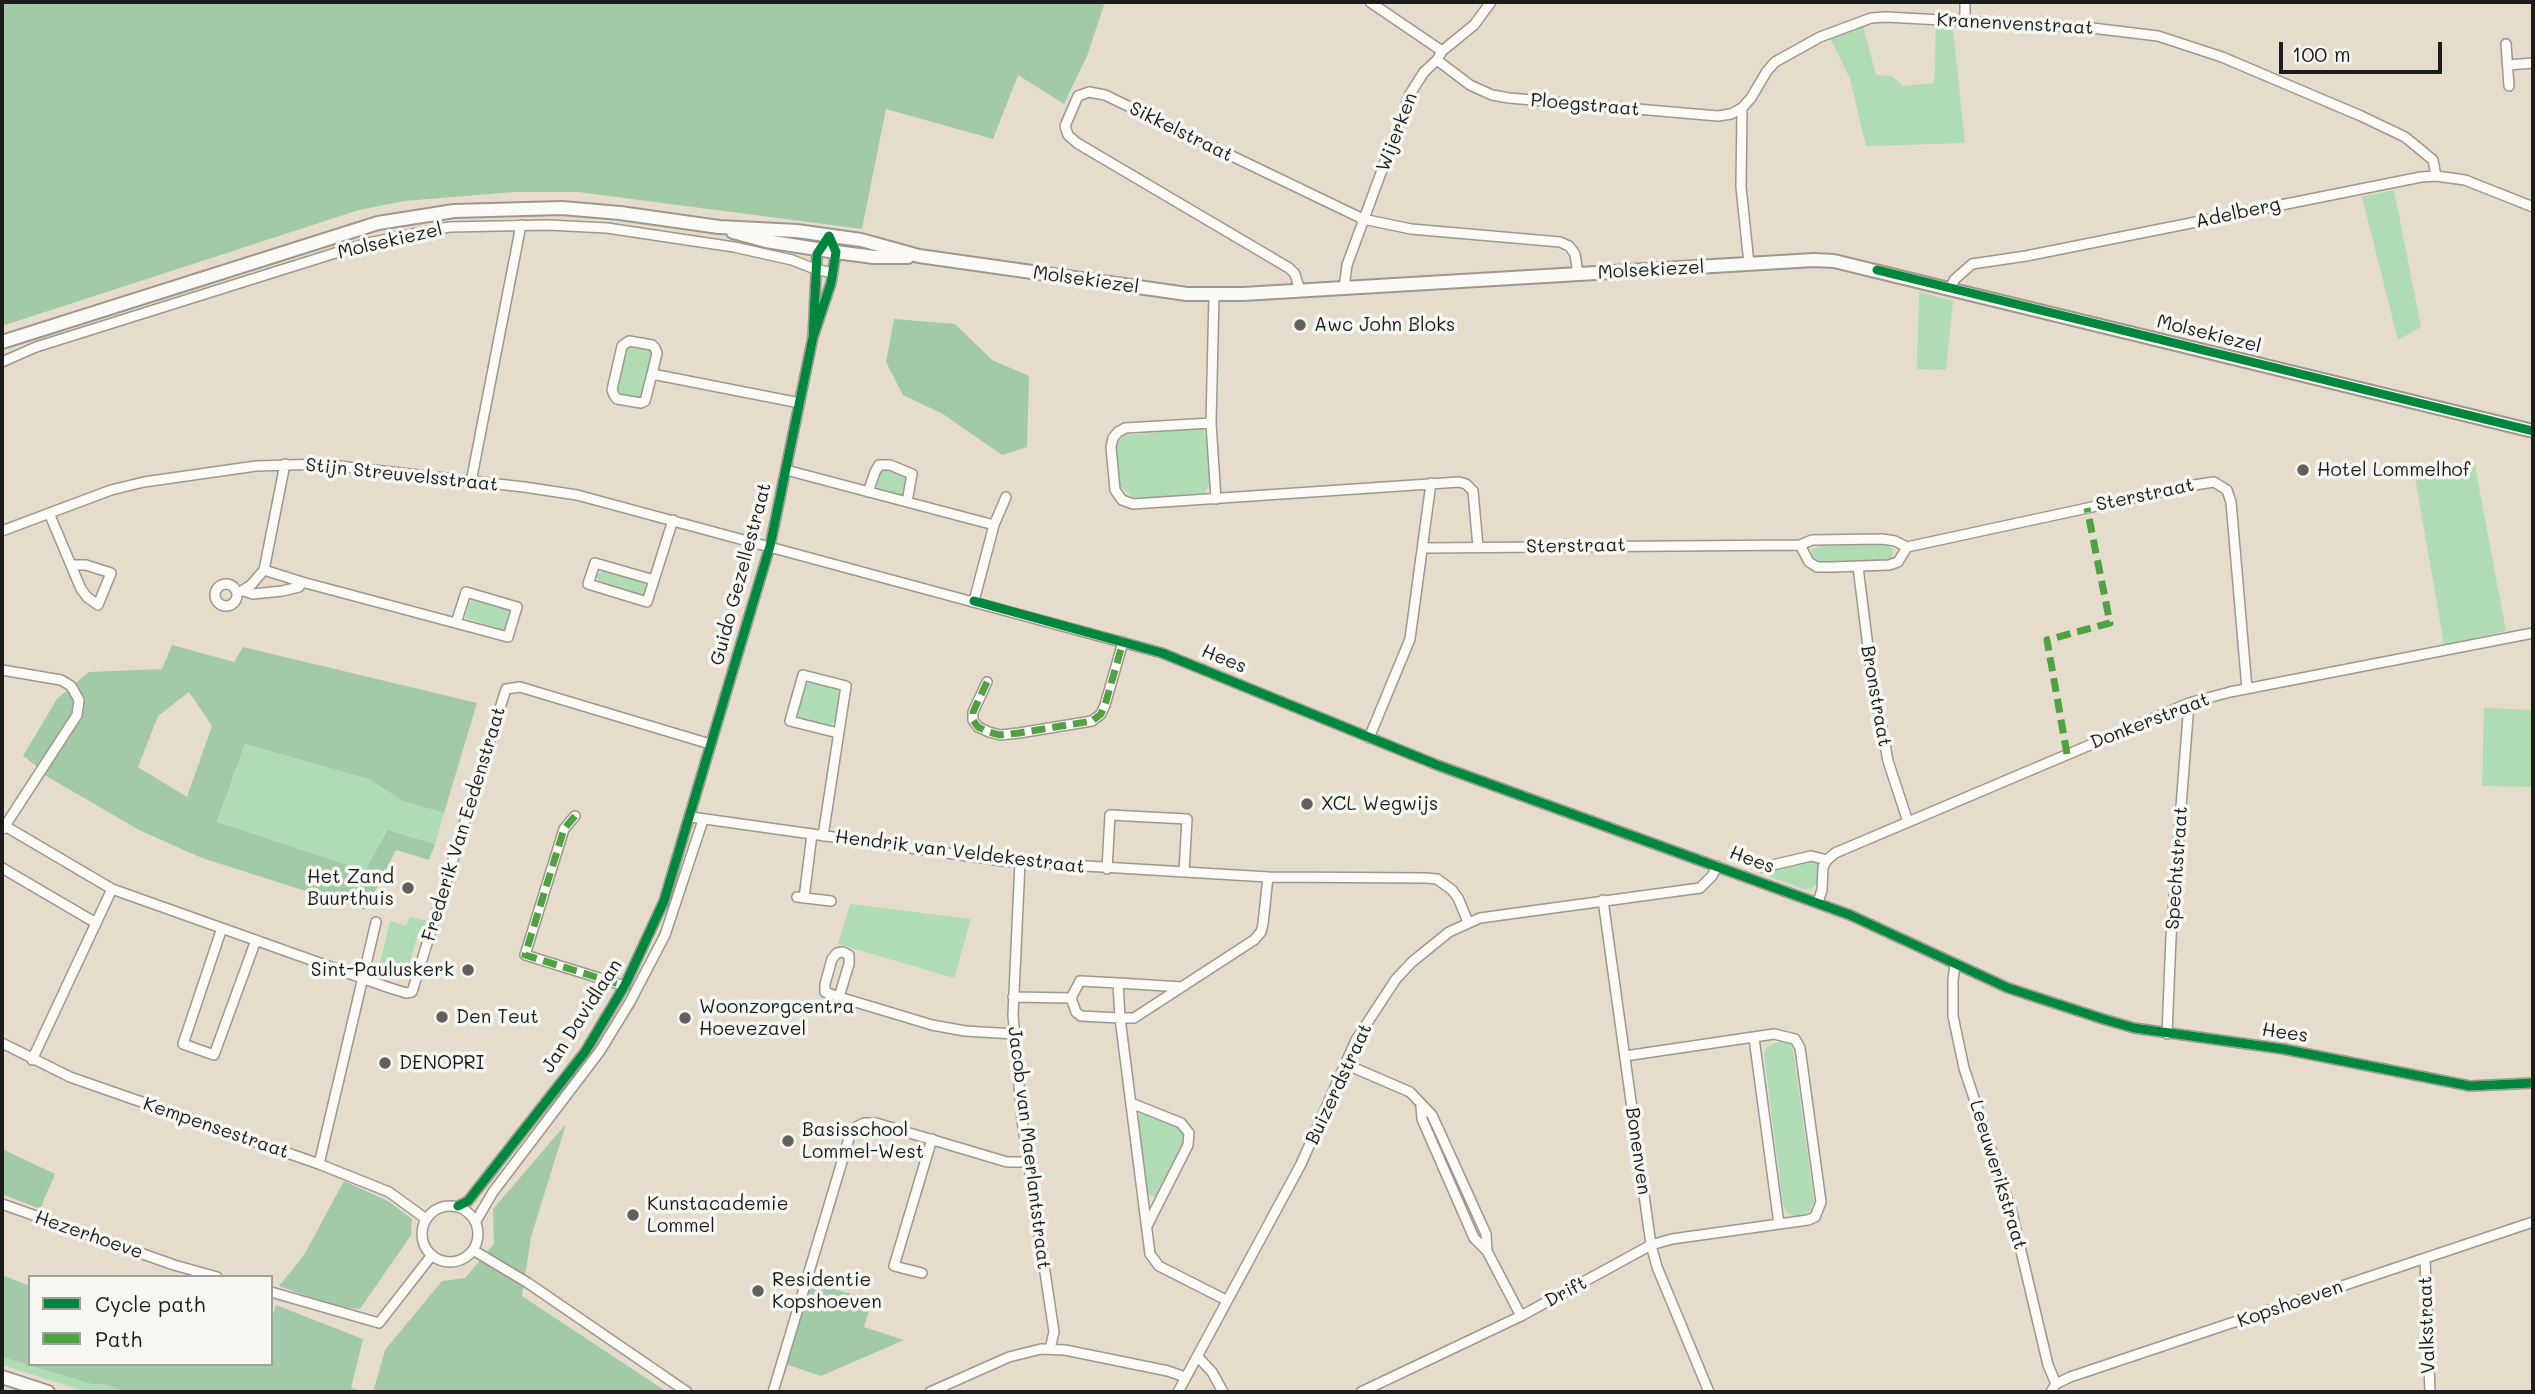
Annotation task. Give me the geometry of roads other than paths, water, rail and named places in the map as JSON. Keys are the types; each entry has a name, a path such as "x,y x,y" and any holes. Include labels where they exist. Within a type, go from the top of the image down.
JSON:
{"main road":[{"name":"Molsekiezel","path":"2,342 334,235 404,218 480,209 562,208 719,227 772,229 861,240 919,256 1186,294 1300,291 1834,261 2533,431"},
{"name":"Molsekiezel","path":"719,227 766,241 818,250 874,257 919,256"},
{"path":"2,1377 48,1392"}],"street":[{"name":"Ploegstraat","path":"1370,2 1471,85 1492,95 1718,116 1731,114 1742,108"},
{"name":"Wijerken","path":"1344,288 1348,265 1363,219 1405,104 1424,72 1474,26 1491,2"},
{"path":"1965,2 1965,22"},
{"name":"Kranenvenstraat","path":"1742,108 1775,62 1820,37 1856,22 1886,17 2139,32 2198,47 2405,137 2433,160 2436,176"},
{"path":"2506,44 2510,86"},
{"path":"2508,65 2533,63"},
{"name":"Sikkelstraat","path":"1300,291 1295,274 1289,268 1077,143 1068,135 1065,126 1078,96 1089,92 1105,96 1363,219 1411,229 1560,242 1569,246 1575,254 1577,274"},
{"path":"1742,108 1741,187 1749,264"},
{"name":"Adelberg","path":"1950,288 1972,264 2026,256 2377,184 2436,176 2465,180 2533,207"},
{"path":"471,482 521,225"},
{"name":"Molsekiezel","path":"2,362 36,347 364,244 449,227 521,225 607,228 757,252 833,273"},
{"path":"818,250 829,236 836,252"},
{"name":"Guido Gezellestraat","path":"813,337 818,250"},
{"name":"Guido Gezellestraat","path":"691,817 710,744 770,546 813,337 833,273 836,252"},
{"path":"1214,295 1211,423 1216,499"},
{"path":"624,342 652,345 655,348 657,353 652,374 645,401 641,403 614,395 612,390 624,342"},
{"path":"652,374 800,403"},
{"path":"1211,423 1125,428 1113,438 1111,447 1115,490 1122,500 1133,505 1459,482 1466,484 1473,491 1478,547"},
{"path":"285,464 264,570 240,592 253,594 282,591 299,587 302,582"},
{"name":"Stijn Streuvelsstraat","path":"2,531 111,490 144,482 256,466 321,464 577,495 770,546"},
{"path":"868,492 879,465 890,466 912,474 907,502"},
{"path":"786,470 994,525"},
{"name":"Sterstraat","path":"1423,548 1800,545 1812,540 1882,539 1907,547 2214,482 2227,490 2231,502 2247,689"},
{"path":"1368,738 1410,639 1431,483"},
{"path":"974,601 994,525 1006,497"},
{"path":"49,513 81,589 98,605 111,573 86,565 71,565"},
{"path":"654,580 595,563 588,584 647,602 654,580 673,520"},
{"name":"Sterstraat","path":"1800,545 1809,562 1817,567 1858,567 1898,562 1907,547"},
{"name":"Hees","path":"770,546 1162,653 1368,738 1818,902 1905,939 2008,988 2134,1028 2283,1049 2470,1086 2533,1083"},
{"name":"Bronstraat","path":"1858,567 1869,655 1886,750 1908,822"},
{"path":"264,570 302,582 508,637 517,607 466,592 456,623"},
{"name":"Donkerstraat","path":"1764,867 1811,856 1827,859 1835,853 2189,703 2247,689 2533,633"},
{"path":"987,682 973,712 973,719 978,727 989,732 1000,735 1019,733 1092,721 1101,714 1105,705 1123,642"},
{"path":"2,670 61,680 71,686 79,700 77,715 3,828 112,889 363,978"},
{"path":"823,835 846,686 803,675 790,721 838,733"},
{"name":"Frederik Van Eedenstraat","path":"363,978 406,993 412,992 506,689 520,687 710,744"},
{"name":"Spechtstraat","path":"2167,1034 2189,703"},
{"name":"Hendrik van Veldekestraat","path":"1107,869 1110,815 1187,819 1184,872"},
{"name":"Jan Davidlaan","path":"575,816 564,829 525,955 625,986"},
{"name":"Hendrik van Veldekestraat","path":"691,817 1020,862 1268,877 1408,876 1437,879 1446,884 1458,898 1468,922"},
{"name":"Jan Davidlaan","path":"458,1206 468,1201 584,1052 625,986 664,901 691,817"},
{"name":"Jan Davidlaan","path":"476,1221 481,1209 507,1173 613,1033 643,978 676,906 703,820"},
{"name":"Hendrik van Veldekestraat","path":"812,834 800,897 831,901"},
{"path":"1818,902 1822,890 1823,867 1827,859"},
{"name":"Jacob van Maerlantstraat","path":"1020,862 1013,997 1014,1034 1022,1120 1054,1332 1050,1349"},
{"name":"Buizerdstraat","path":"1178,1392 1301,1164 1356,1040 1396,979 1429,946 1468,922 1499,914 1700,888 1712,876 1717,866"},
{"path":"2,868 96,923"},
{"path":"1182,987 1080,981 1071,998 1076,1012 1081,1016 1134,1018 1182,987 1254,940 1261,932 1266,914 1268,877"},
{"path":"32,1060 112,889"},
{"name":"Bonenven","path":"1603,900 1651,1245 1657,1267 1709,1392"},
{"path":"664,901 676,906"},
{"path":"319,1164 376,922"},
{"path":"222,928 183,1044 214,1055 256,940"},
{"path":"839,997 849,964 849,955 843,951 832,958 825,992 839,997 932,1025 965,1031 1014,1034"},
{"name":"Leeuwerikstraat","path":"1955,964 1953,1016 1961,1056 2014,1222 2054,1388"},
{"path":"1118,983 1120,1018 1150,1254 1159,1266 1226,1300"},
{"path":"1013,997 1071,998"},
{"name":"Drift","path":"1361,1392 1521,1316 1651,1245 1672,1239 1815,1217 1821,1202 1800,1048 1795,1039 1782,1035 1625,1056"},
{"path":"1754,1038 1779,1224"},
{"name":"Kempensestraat","path":"2,1043 71,1077 319,1164 389,1192 426,1219"},
{"path":"1345,1064 1410,1092 1421,1106 1422,1119 1474,1238 1487,1251 1521,1316"},
{"path":"552,1094 562,1102"},
{"path":"1132,1103 1181,1123 1189,1133 1188,1145 1147,1226"},
{"path":"773,1392 850,1135 856,1127 876,1123 1007,1162 1030,1162"},
{"path":"922,1273 894,1266 932,1139"},
{"path":"497,1164 507,1173"},
{"name":"Hezerhoeve","path":"2,1204 174,1265 210,1275"},
{"path":"458,1206 476,1221 479,1236 474,1250 454,1262 438,1259 423,1242 426,1219 440,1207 458,1206"},
{"name":"Kopshoeven","path":"2054,1388 2070,1377 2533,1222"},
{"path":"474,1250 528,1283 687,1392"},
{"path":"273,1293 379,1323 432,1255"},
{"name":"Valkstraat","path":"2425,1258 2430,1392"},
{"path":"930,1392 1009,1357 1050,1349 1140,1365 1185,1377"},
{"path":"1198,1357 1212,1372 1223,1392"}],"place":[{"name":"Awc John Bloks","path":"1300,325"},
{"name":"Hotel Lommelhof","path":"2303,470"},
{"name":"XCL Wegwijs","path":"1307,804"},
{"name":"Het Zand Buurthuis","path":"408,888"},
{"name":"Sint-Pauluskerk","path":"468,970"},
{"name":"Den Teut","path":"442,1017"},
{"name":"Woonzorgcentra Hoevezavel","path":"685,1018"},
{"name":"DENOPRI","path":"385,1063"},
{"name":"Basisschool Lommel-West","path":"788,1141"},
{"name":"Kunstacademie Lommel","path":"633,1215"},
{"name":"Residentie Kopshoeven","path":"758,1291"}]}
